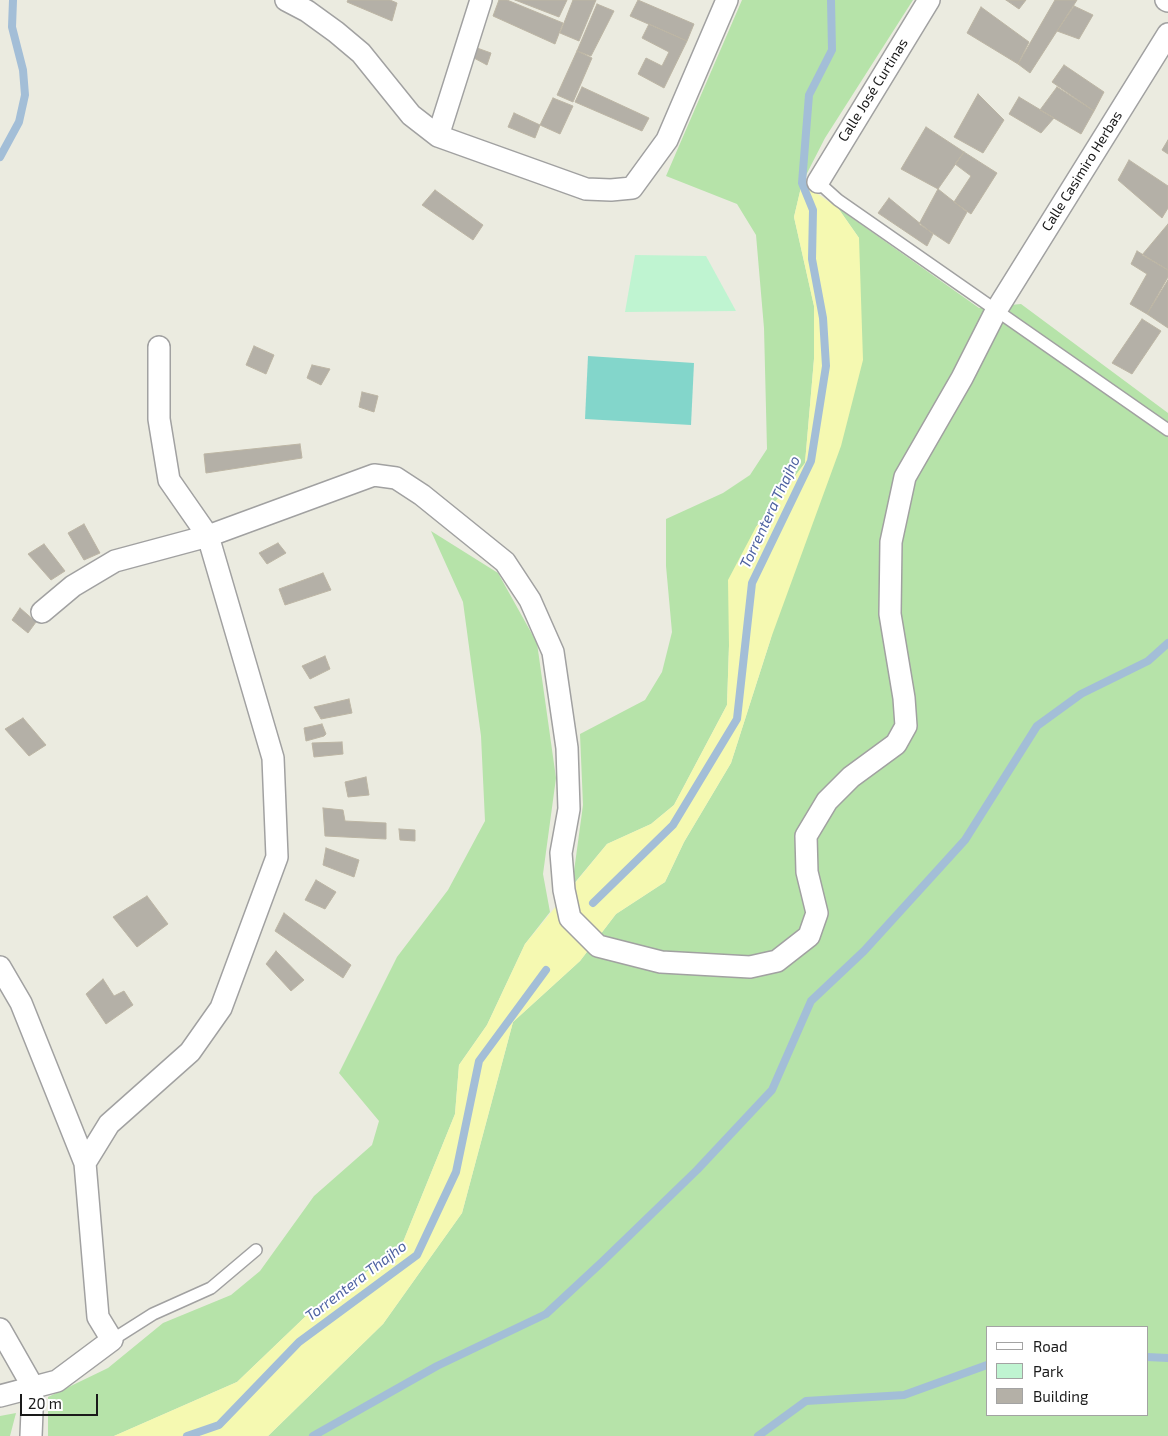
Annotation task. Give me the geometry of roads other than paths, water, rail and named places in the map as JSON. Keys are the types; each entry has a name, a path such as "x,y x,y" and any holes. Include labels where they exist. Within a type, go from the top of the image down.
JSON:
{"street":[{"path":"286,0 307,11 355,48 411,115 438,136 586,189 611,190 632,188 667,140 727,0"},
{"path":"438,136 480,0"},
{"name":"Calle José Curtinas","path":"818,182 929,0"},
{"name":"Calle Casimiro Herbas","path":"42,612 73,586 115,561 208,536 374,475 396,478 422,495 505,562 530,600 554,652 567,748 569,809 561,853 564,890 570,918 598,946 661,962 750,967 777,961 809,936 817,913 807,872 806,836 826,801 851,777 896,744 906,726 904,698 890,614 891,542 905,477 962,378 997,309 1168,34"},
{"path":"85,1163 109,1124 190,1052 221,1008 277,857 273,758 208,536 169,480 159,419 159,347"},
{"path":"0,967 21,1003 85,1163 98,1317 112,1340 57,1381 0,1396"},
{"path":"0,1329 33,1387 31,1436"}],"lane":[{"path":"818,182 838,200 1168,430"},
{"path":"112,1340 154,1314 211,1288 256,1250"}],"waterway":[{"path":"0,157 19,122 25,95 23,70 12,27 13,0"},
{"name":"Torrentera Thajho","path":"593,903 673,825 737,719 752,583 811,461 826,366 823,318 812,259 813,210 802,183 809,95 832,50 831,0"},
{"path":"313,1436 437,1366 546,1314 697,1170 772,1090 811,1001 864,951 965,840 1037,726 1081,694 1148,661 1168,643"},
{"name":"Torrentera Thajho","path":"187,1436 219,1425 299,1342 417,1255 456,1172 479,1061 546,970"},
{"path":"1148,1357 1168,1358"},
{"path":"758,1436 806,1401 904,1395 986,1365"}]}
